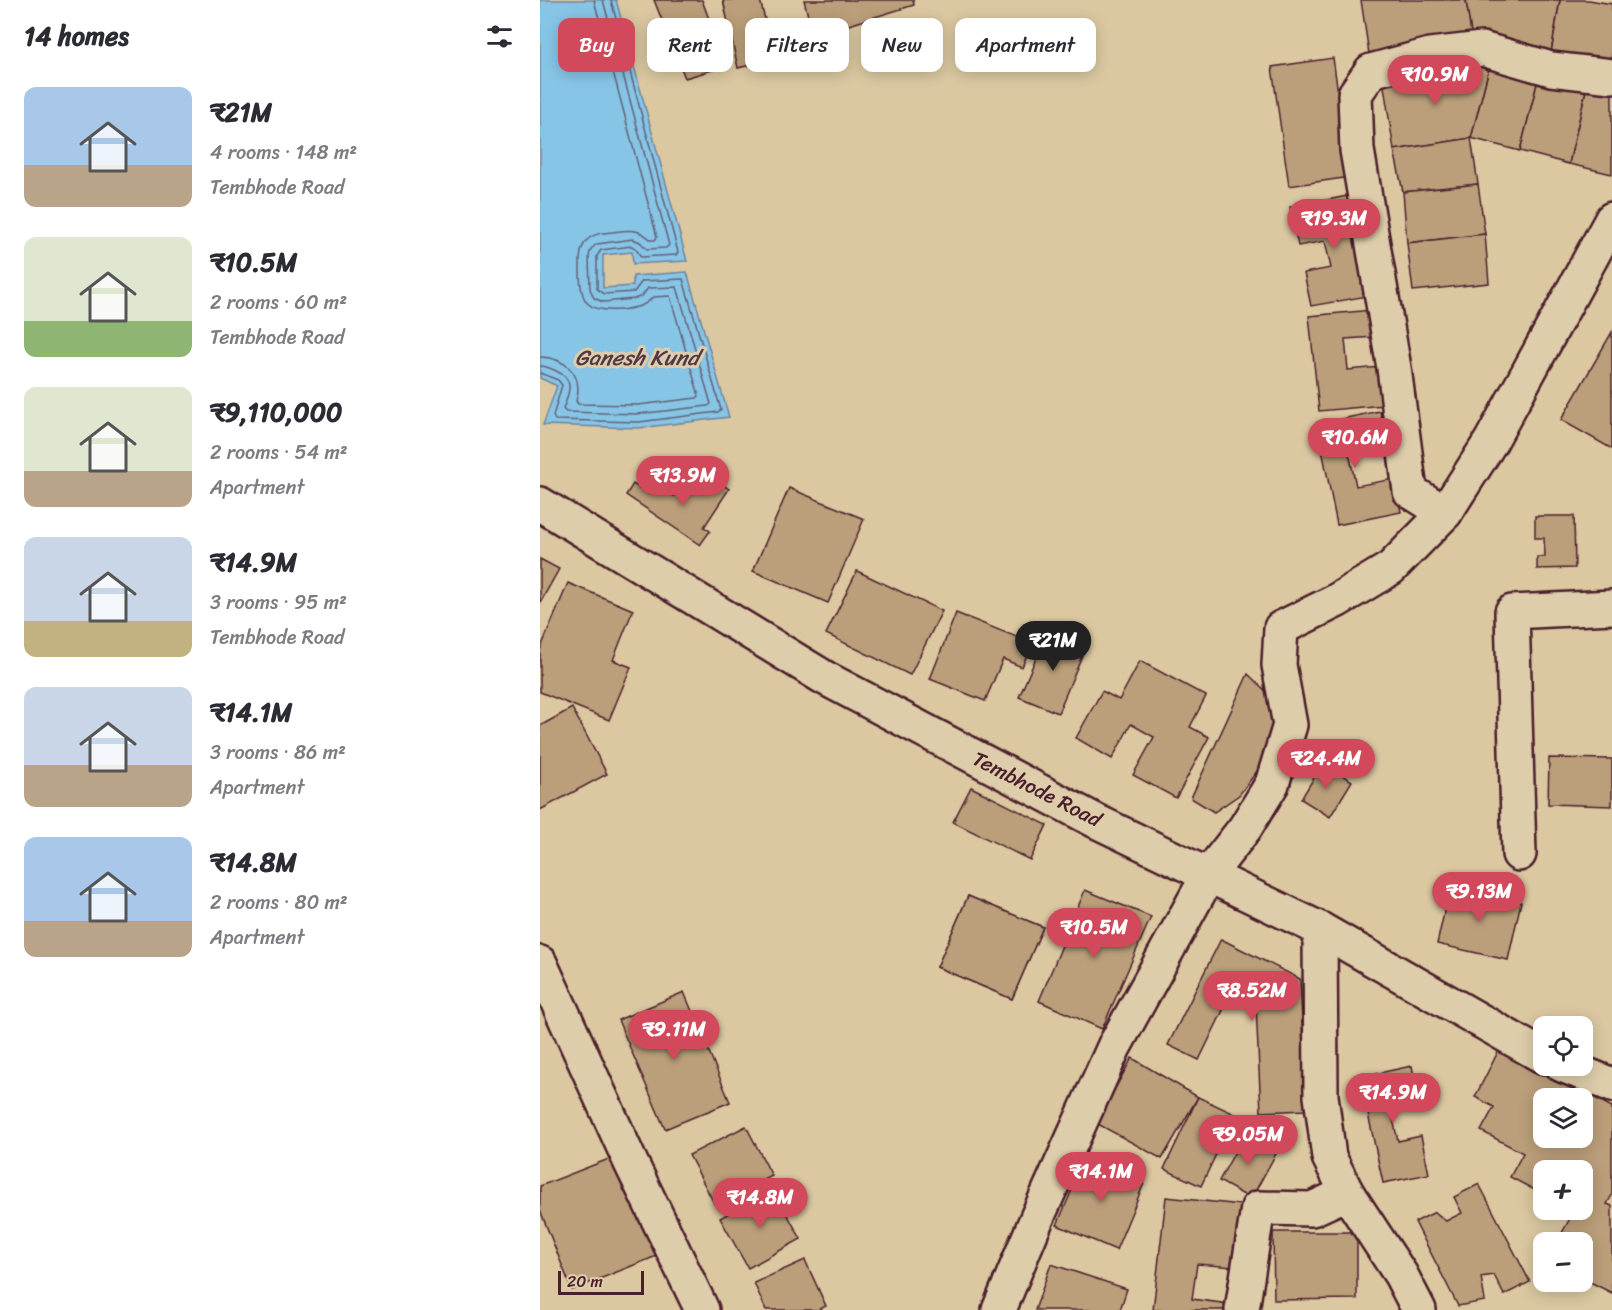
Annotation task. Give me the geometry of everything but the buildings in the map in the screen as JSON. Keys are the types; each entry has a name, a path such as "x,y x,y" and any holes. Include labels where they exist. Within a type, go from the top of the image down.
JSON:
{"street":[{"path":"1445,513 1410,491 1395,368 1358,150 1355,94 1371,71 1430,55 1482,49 1551,69 1612,75"},
{"path":"999,1310 1037,1218 1114,1047 1209,874 1245,828 1272,784 1290,725 1279,665 1281,628 1336,601 1391,568 1445,513 1491,441 1612,219"},
{"name":"Tembhode Road","path":"540,504 825,678 1096,820 1320,929 1533,1051"},
{"path":"1519,854 1512,612 1612,607"},
{"path":"1320,929 1321,1096 1329,1157 1347,1193 1401,1275 1419,1310"},
{"path":"540,963 630,1161 702,1310"},
{"path":"1588,1076 1612,1086"},
{"path":"1242,1310 1258,1208 1312,1209 1347,1193"}],"water":[{"name":"Ganesh Kund","path":"540,0 616,0 621,18 558,18 558,72 635,72 635,70 687,261 633,264 632,252 603,255 603,288 633,286 633,276 687,272 729,417 639,428 543,425 557,386 540,378"}]}
